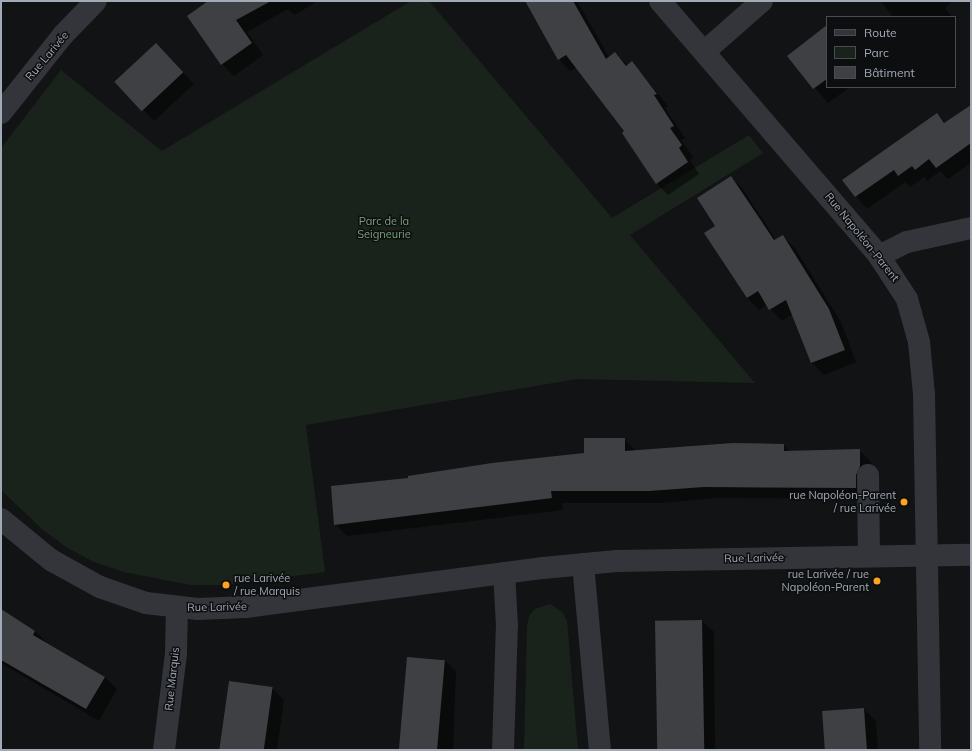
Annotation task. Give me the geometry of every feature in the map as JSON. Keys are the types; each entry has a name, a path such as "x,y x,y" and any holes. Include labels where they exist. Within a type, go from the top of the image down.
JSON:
{"street":[{"name":"Rue Larivée","path":"1,113 63,35 96,1"},
{"name":"Rue Napoléon-Parent","path":"660,1 879,256 900,284 907,299 919,342 924,394 925,555"},
{"path":"704,52 762,1"},
{"path":"879,256 907,242 971,228"},
{"path":"868,475 868,556"},
{"name":"Rue Larivée","path":"1,520 33,548 75,574 125,596 177,607 246,607 582,564 651,560 971,555"},
{"path":"925,555 930,750"},
{"path":"582,564 600,750"},
{"path":"503,750 507,626 504,573"},
{"name":"Rue Marquis","path":"164,750 176,653 177,607"}],"green space":[{"name":"Parc de la Seigneurie","path":"411,1 429,1 612,218 749,135 763,153 630,235 755,383 577,379 306,425 325,572 226,585 190,585 124,572 94,562 66,547 43,530 1,490 1,148 61,70 162,151"},
{"path":"550,604 562,612 567,620 578,750 524,750 527,627 529,616 535,609"}],"building":[{"path":"208,1 271,1 236,20 252,43 221,65 187,16"},
{"path":"525,1 573,1 606,59 615,52 626,66 632,61 657,94 654,95 674,126 670,128 682,145 679,148 688,162 656,184 622,133 624,131 566,55 558,60"},
{"path":"826,26 826,80 813,89 787,56"},
{"path":"156,43 183,72 142,111 114,82"},
{"path":"971,105 971,143 936,168 929,159 915,170 912,166 898,176 894,170 855,197 842,180 937,113 944,123"},
{"path":"731,176 774,240 783,235 829,309 845,350 811,363 786,300 769,310 758,291 747,298 704,233 715,226 697,198"},
{"path":"584,438 625,438 625,451 733,443 784,444 784,451 860,449 860,466 856,475 856,488 704,487 649,491 551,491 552,498 334,525 331,486 408,478 408,476 492,463 584,453"},
{"path":"1,609 35,631 33,635 105,677 86,709 1,660"},
{"path":"702,620 704,750 657,750 655,621"},
{"path":"407,657 445,660 437,750 399,750"},
{"path":"229,681 273,687 264,750 219,750"},
{"path":"864,708 867,750 825,750 822,711"}],"place":[{"name":"rue Napoléon-Parent / rue Larivée","path":"904,502"},
{"name":"rue Larivée / rue Napoléon-Parent","path":"877,581"},
{"name":"rue Larivée / rue Marquis","path":"226,585"}]}
